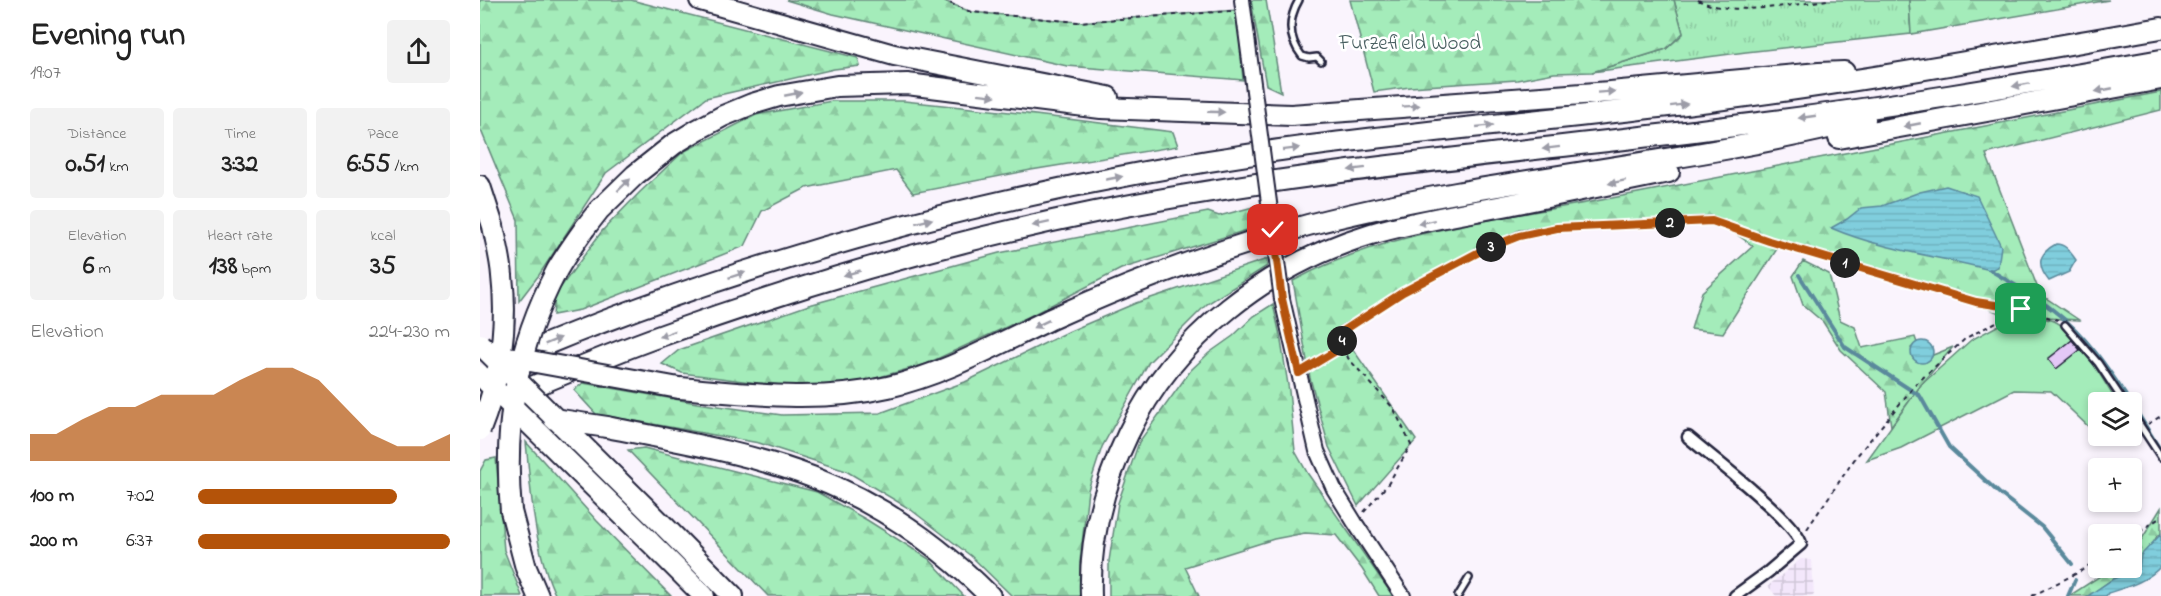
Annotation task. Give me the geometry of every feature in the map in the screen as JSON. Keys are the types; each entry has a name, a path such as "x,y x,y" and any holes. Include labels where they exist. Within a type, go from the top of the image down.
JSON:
{"highway":[{"path":"700,0 894,55 1101,95 1158,110"},
{"path":"704,596 480,374 557,339 738,275 868,236 1056,190 1171,167 1293,148 1706,102 1913,72 2161,28"},
{"path":"480,407 661,336 784,294 971,240 1097,212 1228,188 1355,169 1734,126 1952,97 2161,60"},
{"path":"538,596 526,568 511,511 507,472 508,439 521,357 533,322 557,269 585,228 616,192 654,158 723,116 779,96 837,86 907,84 1101,108 1291,115 1610,92 1818,73 1913,72"},
{"path":"1091,596 1091,565 1099,516 1110,478 1135,419 1153,389 1179,356 1214,320 1265,282 1323,252 1372,234 1485,209 1798,146 2161,79"},
{"path":"480,351 550,366 679,388 796,397 828,396 890,387 965,360 1136,283 1202,258 1304,226 1429,198 1645,163 1836,127 1952,97"},
{"path":"480,186 493,226 502,274 503,341 488,409 480,429"},
{"path":"480,344 733,596"},
{"path":"480,407 607,427 747,457 814,478 883,512 912,530 943,552 990,596"}],"street":[{"path":"1242,5 1282,299 1317,451 1334,489 1354,523 1403,596"},
{"path":"1688,438 1783,519 1800,539 1801,544 1736,596"}],"lane":[{"path":"1299,0 1290,20 1292,37 1302,56 1317,57 1321,61"},
{"path":"2065,325 2098,363 2117,392"},
{"path":"2142,428 2161,457"},
{"path":"1458,596 1468,578"}],"path":[{"path":"942,0 971,12 1078,22 1242,5"},
{"path":"1698,0 1720,7 1760,8 1827,0"},
{"path":"1354,523 1388,484 1411,445 1394,409 1348,358 1340,333 1403,292 1481,251 1519,236 1557,228 1712,221 1769,241 1976,302 2021,309 2056,318 2065,325"},
{"path":"1800,539 1856,457 1917,383 1966,338 2021,309"},
{"path":"1299,373 1344,346"},
{"path":"2149,422 2161,416"},
{"path":"2142,530 2161,517"},
{"path":"2032,596 2088,566"}],"shaded area":[{"path":"1801,559 1812,560 1814,596 1776,596 1768,586"}],"green space":[{"path":"480,0 631,0 858,58 860,66 834,69 706,98 606,173 539,275 519,301 518,220 480,128"},
{"path":"786,0 942,0 971,12 1078,22 1237,10 1243,80 1067,66 833,14"},
{"path":"1251,0 1266,0 1281,92 1266,85"},
{"name":"Furzefield Wood","path":"1350,0 1674,0 1683,33 1666,49 1592,72 1554,73 1517,80 1410,87 1374,92"},
{"path":"1674,0 1909,0 1911,34 1592,72 1666,49 1683,34"},
{"path":"1909,0 2109,0 1911,34"},
{"path":"2161,92 2161,110 1986,154 2040,294 2079,320 2012,318 1926,283 1782,241 1723,333 1691,329 1702,292 1753,246 1711,216 1519,230 1338,328 1416,440 1358,506 1329,447 1310,378 1293,281 1329,264 1367,249 1448,228"},
{"path":"832,101 904,101 1173,132 1178,146 1031,170 913,193 896,170 806,188 762,211 745,246 580,310 553,315 555,295 602,231 683,152 756,115"},
{"path":"1257,206 1263,225 1121,269 1028,317 926,364 858,383 829,389 758,383 682,373 662,364 679,350 809,305 999,253 1208,212 1219,216"},
{"path":"1267,259 1267,266 1207,304 1149,362 1102,447 1088,490 1080,562 1080,596 1012,596 971,556 910,509 846,471 759,443 596,414 574,390 583,383 782,415 880,413 965,382 1070,331 1136,303"},
{"path":"1803,261 1829,274 1840,320 1855,327 1862,348 1915,337 1917,343 1911,348 1926,362 1933,355 1953,347 1891,426 1886,392 1841,350 1823,322 1803,305 1793,276"},
{"path":"1273,304 1289,391 1295,451 1308,474 1393,596 1379,596 1336,535 1305,533 1274,539 1185,567 1199,596 1109,596 1109,561 1118,503 1139,442 1191,370 1254,316"},
{"path":"2031,317 2052,320 2072,335 2111,392 2088,392 2088,426 2051,391 2014,390 1901,448 1867,460 1921,385 1971,340 2012,318","holes":["2073,340 2081,349 2057,368 2049,358"]},
{"path":"526,442 597,521 671,596 556,596 538,541"},
{"path":"644,448 817,492 929,559 964,596 768,596 628,450"},
{"path":"496,458 504,550 522,596 480,596 480,471 486,460"},
{"path":"2161,508 2161,534 2157,536 2142,564 2142,539"},
{"path":"2097,578 2116,578 2088,596 2069,596"}],"water":[{"path":"1946,186 1977,196 2001,246 1998,267 1990,270 1910,252 1870,242 1831,228 1861,208 1882,206 1920,192"},
{"path":"2056,244 2070,251 2076,260 2069,272 2049,281 2042,270 2041,261 2045,252"},
{"path":"1922,341 1930,344 1933,352 1930,360 1922,363 1914,360 1911,352 1914,344"},
{"path":"2161,534 2161,566 2155,572 2143,580 2108,593 2106,596 2088,596 2116,578 2142,578 2142,554"}],"building":[{"path":"2072,340 2080,350 2056,369 2048,359"}],"waterway":[{"path":"1990,270 2038,299 2076,330 2096,353 2123,392"},
{"path":"1799,275 1845,347 1920,396 1949,447 1999,493 2042,527 2072,564"},
{"path":"2142,420 2161,451"},
{"path":"2068,596 2075,580"}],"route":[{"path":"1273,230 1282,299 1299,373 1344,346 1340,333 1403,292 1481,251 1519,236 1557,228 1712,221 1769,241 1976,302 2021,309"}]}
